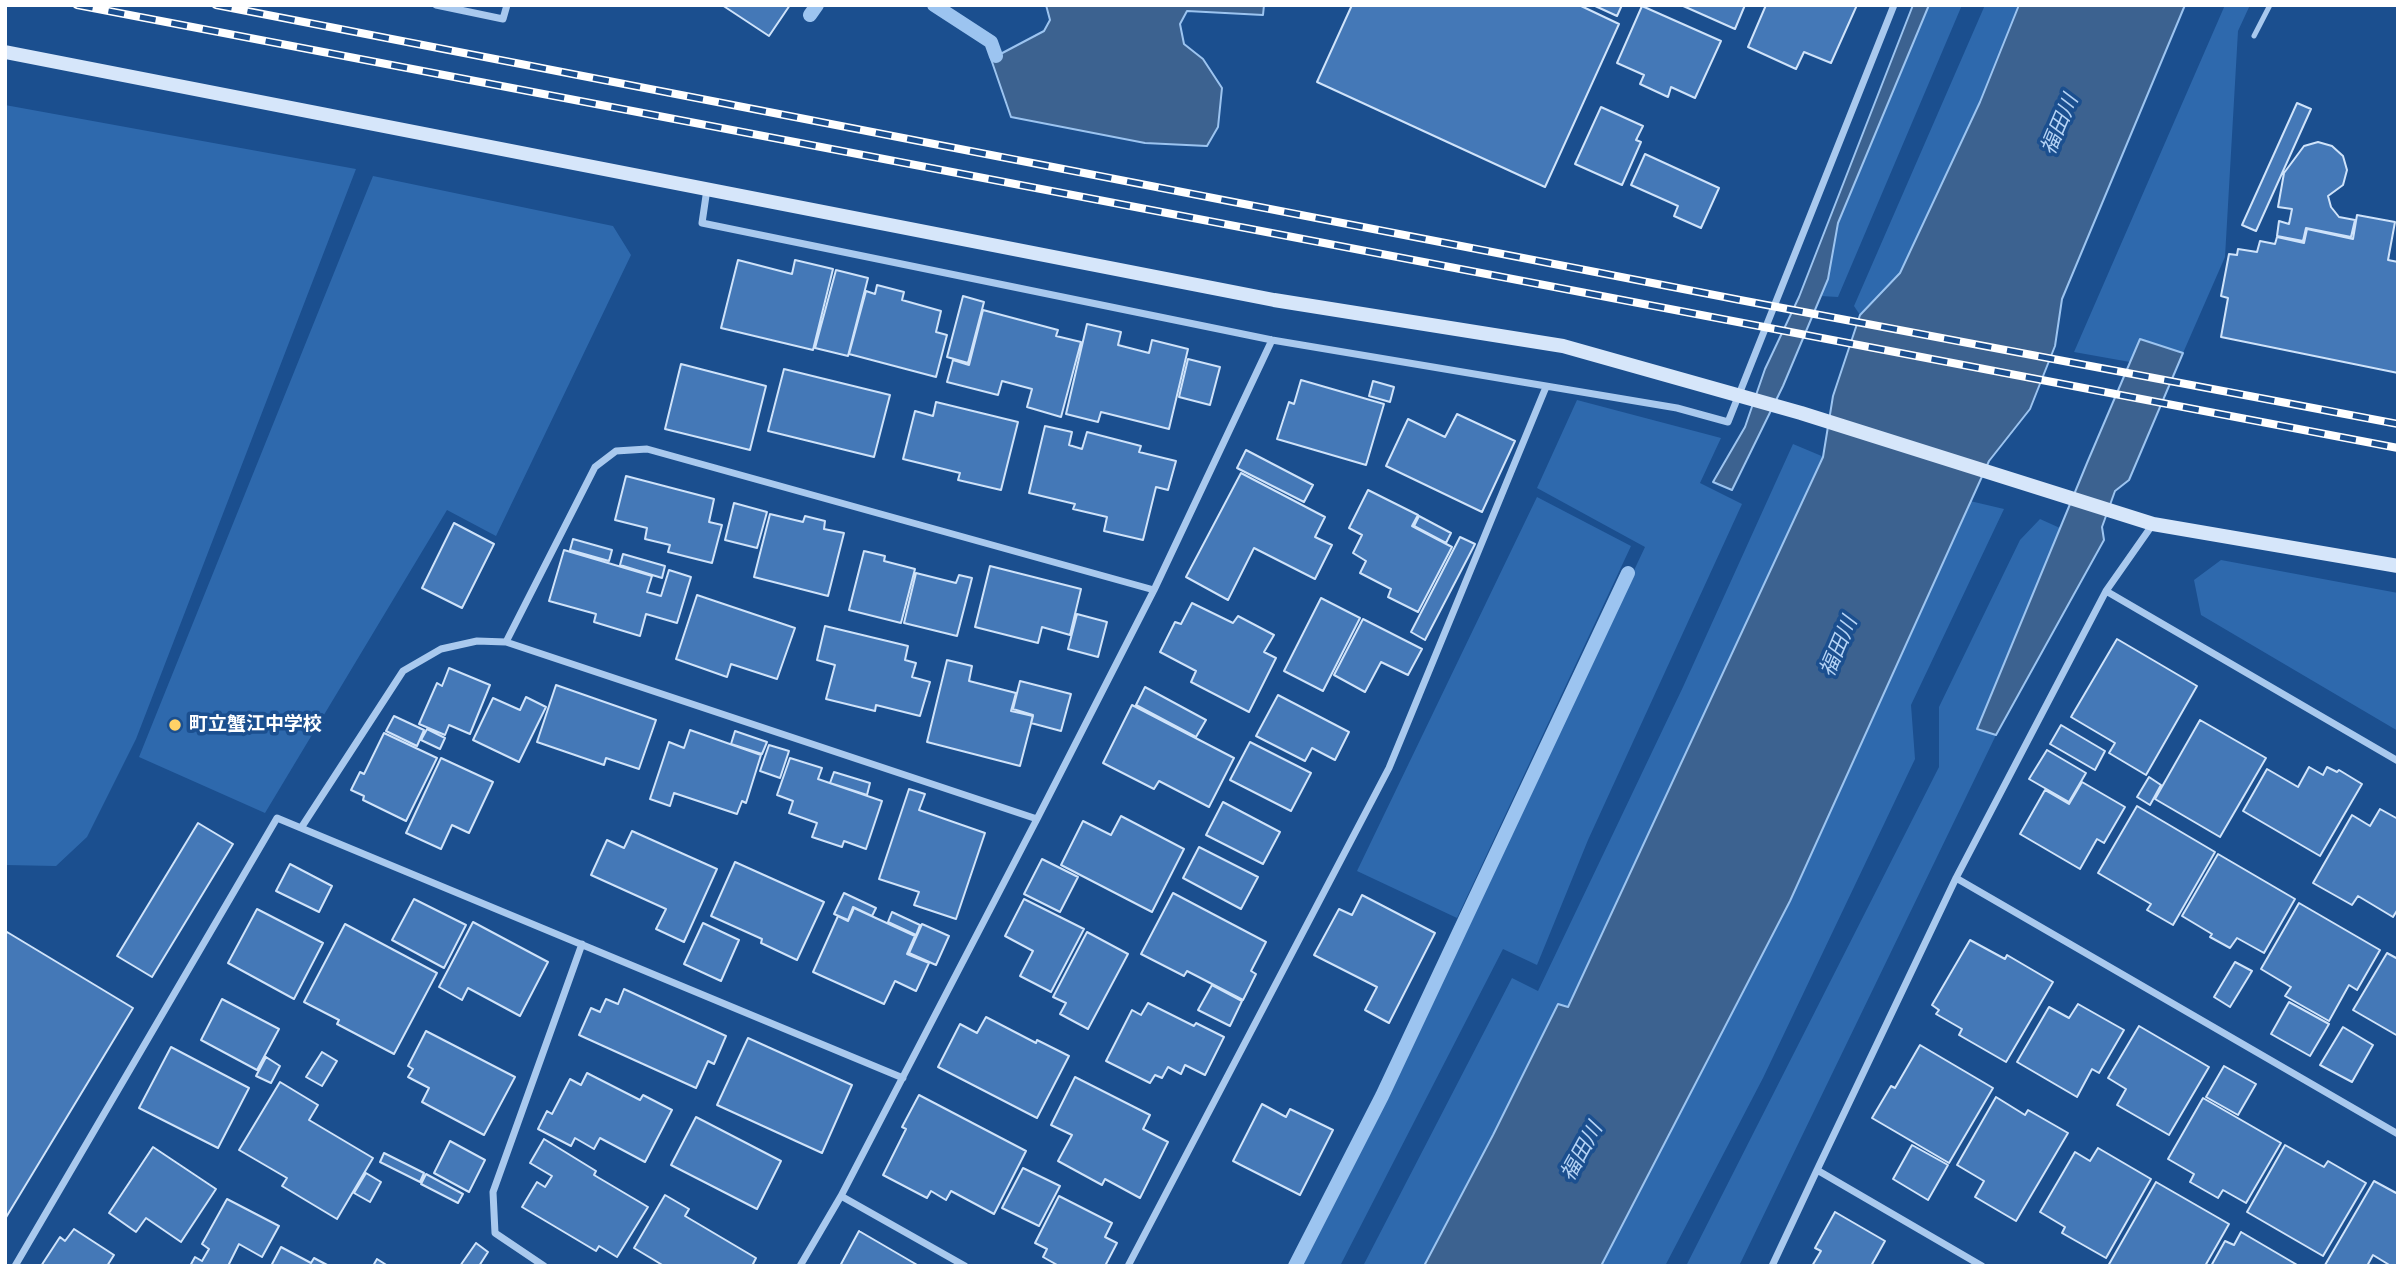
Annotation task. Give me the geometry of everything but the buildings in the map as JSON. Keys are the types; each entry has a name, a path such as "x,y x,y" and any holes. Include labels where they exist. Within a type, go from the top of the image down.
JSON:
{"street":[{"path":"436,5 503,19 507,5"},
{"path":"707,188 702,222 1272,340 1677,408 1728,422 1894,5"},
{"path":"5,52 1274,300 1563,346 1801,413 2153,524 2398,566"},
{"path":"800,1266 841,1196 1154,590 1272,340"},
{"path":"1128,1266 1389,768 1546,387"},
{"path":"506,642 595,467 616,452 647,449 1154,590"},
{"path":"1772,1266 1956,878 2106,591 2153,524"},
{"path":"2106,591 2398,761"},
{"path":"301,828 403,671 441,649 477,641 506,642 1037,819"},
{"path":"15,1266 276,818 903,1077"},
{"path":"1956,878 2398,1134"},
{"path":"544,1266 495,1233 493,1192 582,944"},
{"path":"1817,1170 1982,1266"},
{"path":"841,1196 965,1266"}],"lane":[{"path":"2254,36 2270,5"}],"shaded area":[{"path":"1929,5 1962,5 1838,297 1820,296 1828,279 1838,223"},
{"path":"1985,5 2019,5 1980,102 1900,273 1860,315 1854,306"},
{"path":"2225,5 2250,5 2238,31 2225,257 2183,353 2141,339 2130,362 2074,352"},
{"path":"5,105 356,169 136,739 87,837 56,866 5,865"},
{"path":"373,176 613,226 631,255 496,536 447,510 265,813 139,757"},
{"path":"1577,400 1721,438 1700,483 1742,504 1588,840 1537,965 1503,949 1340,1266 1300,1266 1388,1093 1645,547 1537,488"},
{"path":"1793,444 1824,457 1568,1008 1558,1004 1424,1266 1363,1266 1512,978 1538,991 1683,687"},
{"path":"1537,497 1631,546 1457,918 1357,871"},
{"path":"1970,501 2004,509 1911,705 1915,759 1763,1078 1665,1266 1601,1266 1790,901"},
{"path":"2040,519 2060,528 1977,728 1996,735 1739,1266 1686,1266 1939,767 1939,707 2020,540"},
{"path":"2221,560 2398,593 2398,731 2201,615 2194,580"}],"water":[{"path":"1046,5 1264,5 1263,15 1187,11 1180,24 1184,44 1203,59 1222,88 1218,127 1207,146 1145,143 1011,117 991,59 1044,31 1050,20"},
{"path":"1913,5 1929,5 1838,223 1828,279 1783,386 1732,490 1713,482 1745,427 1765,369 1799,297"},
{"name":"福田川","path":"2019,5 2185,5 2062,299 2055,346 2030,409 1989,461 1790,901 1601,1266 1424,1266 1558,1004 1568,1007 1823,457 1833,396 1860,315 1900,273 1980,102"},
{"path":"2140,339 2183,353 2129,480 2115,491 2102,527 2104,540 1996,735 1977,729 2087,463"}],"waterway":[{"path":"810,15 817,5"},
{"path":"934,5 991,42 996,56"},
{"path":"1295,1266 1382,1096 1628,573"}],"railway":[{"path":"77,5 2398,448"},
{"path":"216,5 1740,300 2398,424"}],"place":[{"name":"町立蟹江中学校","path":"175,725"}]}
